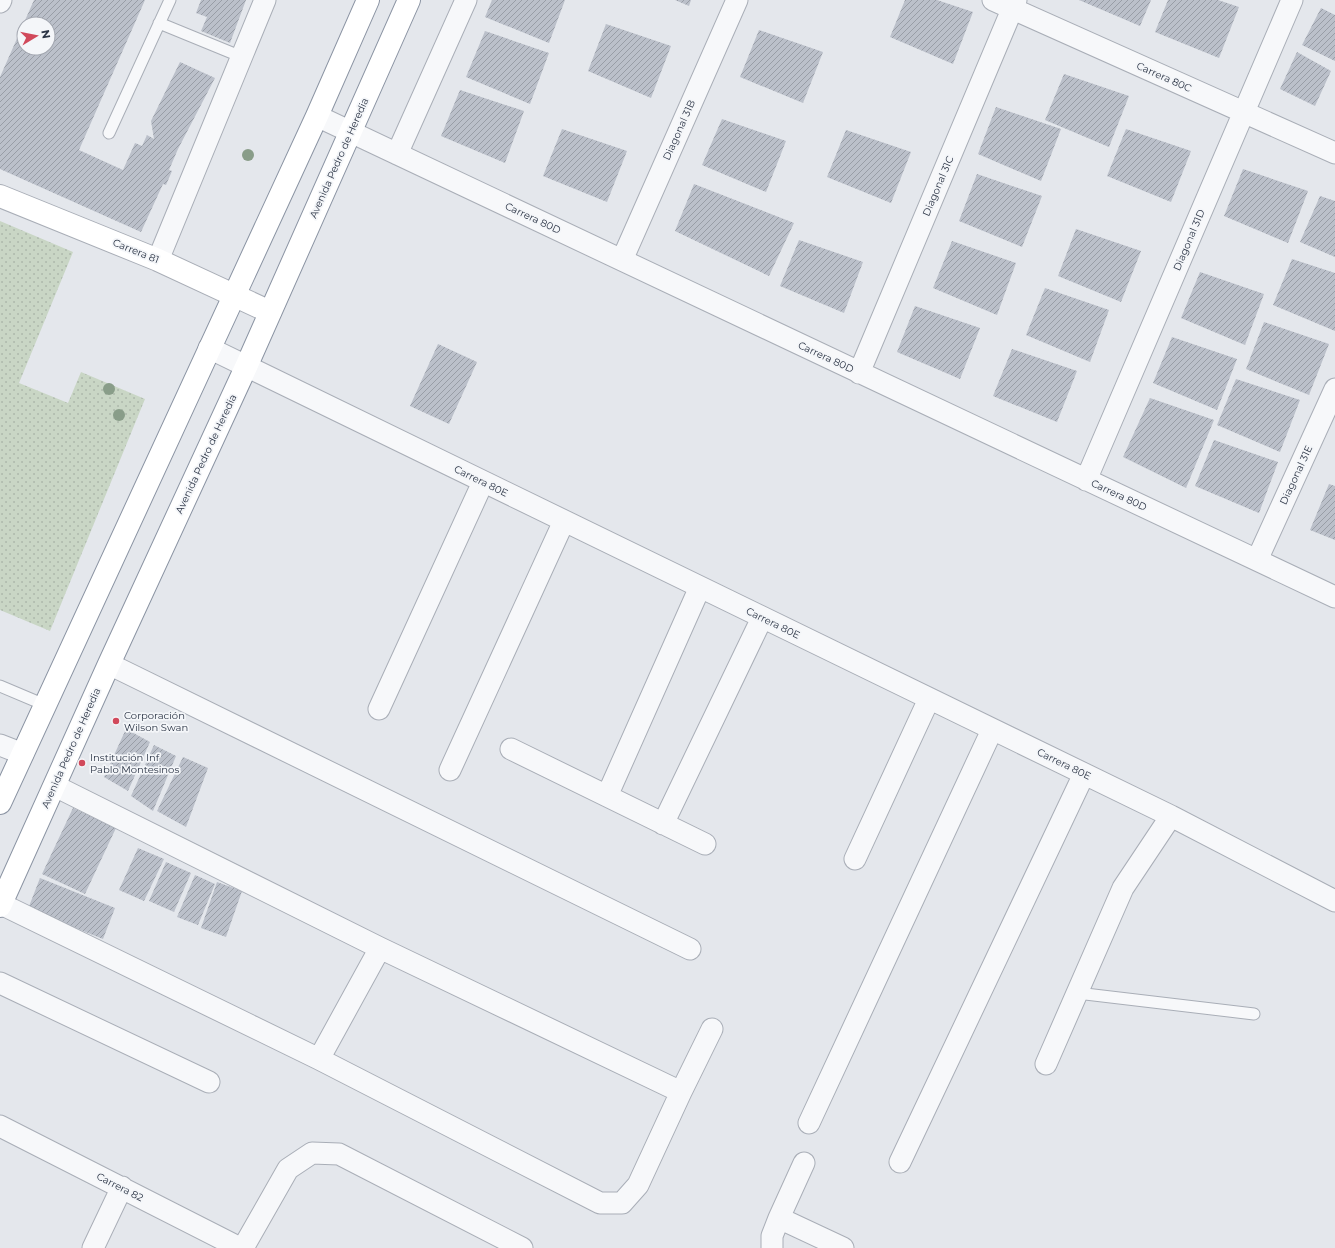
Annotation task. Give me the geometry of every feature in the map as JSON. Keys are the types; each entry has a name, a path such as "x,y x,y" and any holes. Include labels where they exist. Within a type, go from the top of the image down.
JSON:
{"main road":[{"path":"0,803 317,116 368,0"},
{"name":"Avenida Pedro de Heredia","path":"0,905 246,367 409,0"},
{"name":"Carrera 81","path":"0,196 158,260 270,312"}],"street":[{"path":"158,260 265,0"},
{"path":"397,154 466,0"},
{"name":"Diagonal 31B","path":"622,260 737,0"},
{"name":"Carrera 80C","path":"993,0 1014,4 1243,112 1335,153"},
{"name":"Diagonal 31D","path":"1086,480 1292,0"},
{"name":"Diagonal 31C","path":"859,373 1014,4"},
{"name":"Carrera 80D","path":"317,116 1335,597"},
{"name":"Carrera 80E","path":"209,348 1171,816 1335,901"},
{"name":"Diagonal 31E","path":"1257,560 1335,389"},
{"path":"379,709 483,482"},
{"path":"450,770 564,521"},
{"path":"606,796 700,587"},
{"path":"663,824 762,618"},
{"path":"109,664 690,949"},
{"path":"855,859 928,699"},
{"path":"809,1124 992,730"},
{"path":"0,745 23,754"},
{"path":"511,749 705,844"},
{"path":"900,1162 1084,774"},
{"path":"55,786 380,948 681,1092"},
{"path":"1046,1064 1123,888 1171,816"},
{"path":"0,905 319,1059 600,1203 622,1203 638,1185 712,1029"},
{"path":"319,1059 380,948"},
{"path":"0,983 209,1082"},
{"name":"Carrera 82","path":"0,1126 240,1248"},
{"path":"243,1248 288,1170 312,1153 339,1154 522,1248"},
{"path":"772,1248 772,1236 778,1218 804,1163"},
{"path":"93,1248 122,1188"},
{"path":"778,1218 843,1248"}],"lane":[{"path":"109,133 170,0"},
{"path":"159,23 242,56"},
{"path":"0,686 45,705"},
{"path":"1077,993 1254,1014"}],"green space":[{"path":"0,221 73,252 19,383 68,403 81,372 145,399 50,631 0,610"}],"building":[{"path":"34,0 145,0 79,150 123,170 135,143 142,146 147,135 154,139 151,121 180,62 215,78 178,149 169,170 172,171 166,185 163,184 141,232 0,169 0,77 16,41 16,56 56,56 56,16 27,16"},
{"path":"201,0 246,0 230,43 201,31 207,17 196,13"},
{"path":"492,0 565,0 549,43 485,17"},
{"path":"675,0 691,0 689,6"},
{"path":"905,0 937,0 973,12 953,64 890,37"},
{"path":"1079,0 1151,0 1140,26"},
{"path":"1168,0 1218,0 1239,7 1219,58 1155,32"},
{"path":"1321,8 1335,15 1335,61 1302,45"},
{"path":"606,24 671,46 651,98 588,71"},
{"path":"759,30 823,52 803,103 740,77"},
{"path":"485,31 549,53 530,104 466,77"},
{"path":"1297,52 1331,71 1315,106 1280,89"},
{"path":"1064,74 1129,96 1109,147 1045,120"},
{"path":"460,90 524,111 505,163 441,136"},
{"path":"996,107 1061,129 1041,181 978,154"},
{"path":"722,119 786,141 766,192 702,165"},
{"path":"562,129 627,151 607,202 543,176"},
{"path":"1126,129 1191,151 1171,202 1107,176"},
{"path":"846,130 911,152 891,203 827,177"},
{"path":"1243,169 1308,191 1288,243 1224,216"},
{"path":"977,174 1042,196 1022,247 959,221"},
{"path":"694,184 794,223 769,276 675,231"},
{"path":"1320,196 1335,201 1335,257 1300,242"},
{"path":"1076,229 1141,251 1121,302 1058,276"},
{"path":"799,240 863,262 844,313 780,286"},
{"path":"952,241 1016,263 997,315 933,288"},
{"path":"1292,259 1335,273 1335,331 1273,305"},
{"path":"1200,272 1264,294 1245,345 1181,318"},
{"path":"1045,288 1109,310 1090,362 1026,335"},
{"path":"915,306 980,328 960,379 897,352"},
{"path":"1264,322 1329,344 1309,395 1246,369"},
{"path":"1172,337 1237,359 1217,410 1153,383"},
{"path":"438,344 477,362 449,424 410,406"},
{"path":"1012,349 1077,371 1057,422 993,396"},
{"path":"1236,379 1300,400 1280,452 1217,425"},
{"path":"1150,398 1214,420 1186,488 1123,457"},
{"path":"1214,440 1278,462 1259,513 1195,486"},
{"path":"1329,484 1335,486 1335,540 1310,530"},
{"path":"126,729 150,742 128,791 104,777"},
{"path":"154,745 176,756 153,811 131,796"},
{"path":"183,757 208,768 186,827 157,811"},
{"path":"73,808 116,828 85,894 42,874"},
{"path":"138,848 164,859 144,901 119,890"},
{"path":"166,862 191,873 174,912 149,901"},
{"path":"195,875 215,884 198,925 177,917"},
{"path":"40,878 115,908 103,939 28,909"},
{"path":"217,882 242,891 226,937 201,928"}],"place":[{"name":"Corporación Wilson Swan","path":"116,721"},
{"name":"Institución Inf Pablo Montesinos","path":"82,763"}]}
